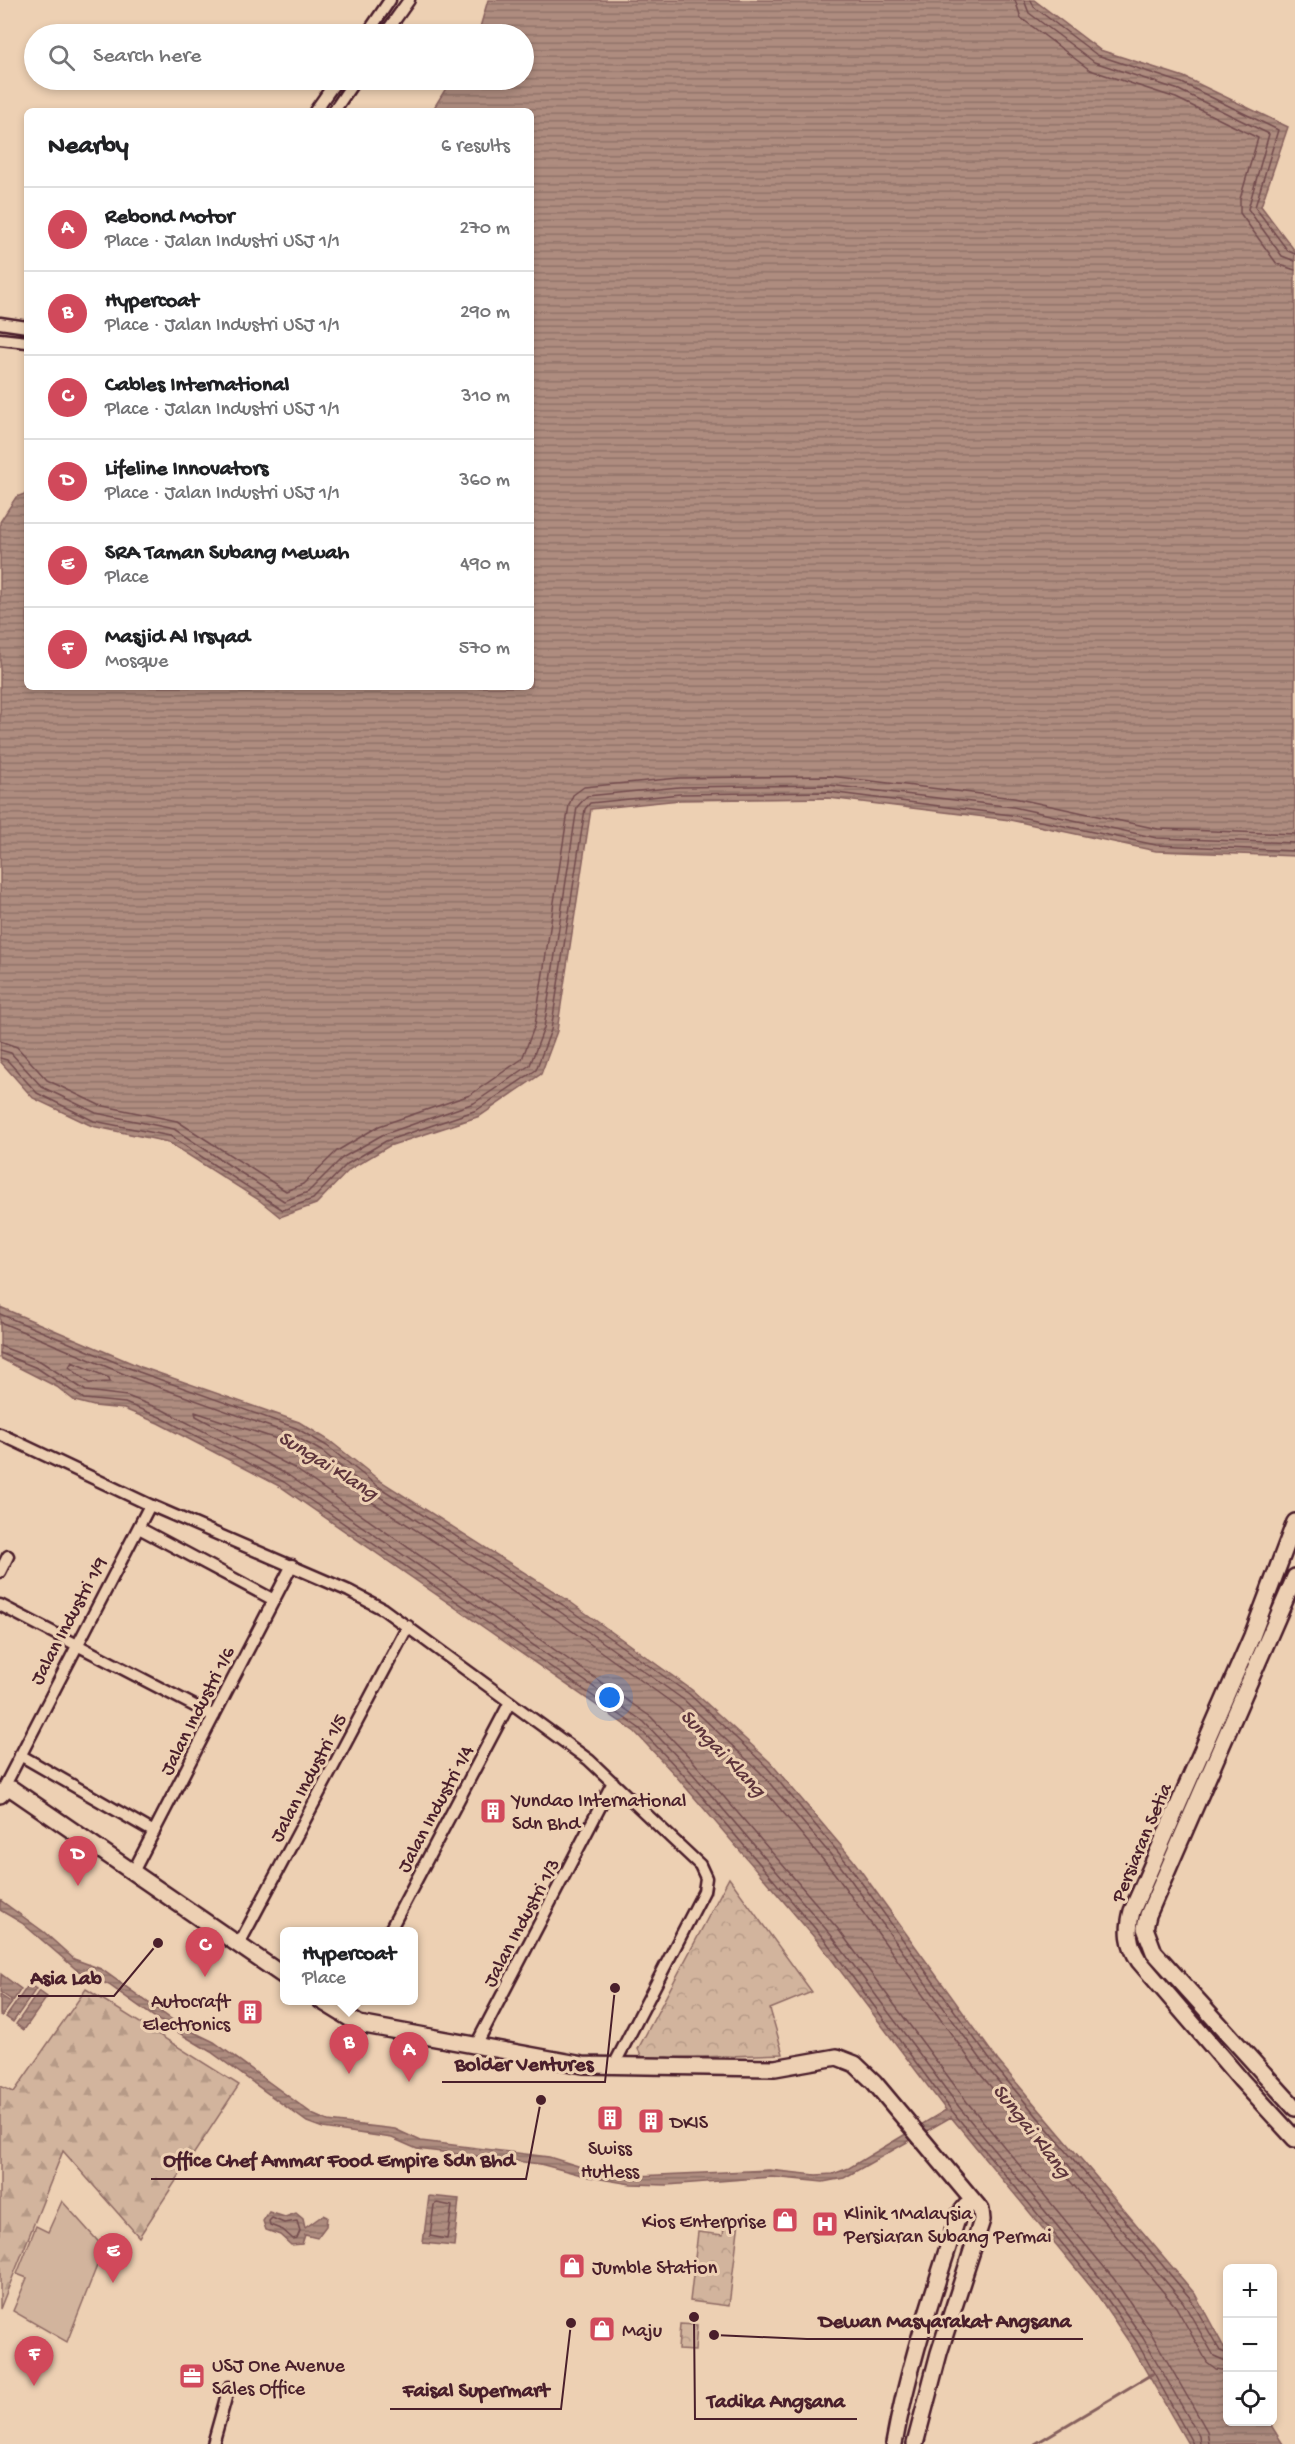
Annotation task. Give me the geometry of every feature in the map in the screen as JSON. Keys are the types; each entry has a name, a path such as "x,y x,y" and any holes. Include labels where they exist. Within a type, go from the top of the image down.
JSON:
{"street":[{"path":"374,24 390,0"},
{"path":"392,24 409,0"},
{"path":"317,108 330,90"},
{"path":"336,108 348,90"},
{"path":"0,323 24,327"},
{"path":"0,339 24,342"},
{"path":"0,1435 150,1505 349,1591 408,1626 589,1760 700,1865 706,1878 704,1891 613,2067"},
{"name":"Jalan Industri 1/9","path":"1,1793 150,1505"},
{"name":"Persiaran Setia","path":"1295,1522 1252,1636 1132,1911 1129,1932 1133,1950 1139,1961 1295,2139"},
{"path":"139,1528 274,1600"},
{"path":"0,1572 8,1556"},
{"name":"Jalan Industri 1/6","path":"133,1872 292,1565"},
{"name":"Persiaran Setia","path":"1146,1933 1148,1915 1295,1577"},
{"path":"0,1605 76,1647 213,1716"},
{"name":"Jalan Industri 1/5","path":"238,1944 408,1626"},
{"name":"Jalan Industri 1/4","path":"392,1927 510,1702"},
{"path":"20,1755 154,1832"},
{"name":"Jalan Industri 1/3","path":"476,2045 613,1782"},
{"path":"1,1793 12,1789 280,1973"},
{"path":"1129,1932 1146,1933 1154,1952 1295,2108"},
{"path":"326,2005 359,2024 583,2065 774,2068 837,2057 855,2064 909,2123 981,2210 982,2220 939,2353 915,2444"},
{"path":"344,2017 351,2005"},
{"path":"894,2444 916,2344 958,2216 966,2206 975,2203"},
{"path":"213,2444 229,2387"}],"green space":[{"path":"729,1878 812,1992 770,2009 783,2054 643,2059 638,2049"},
{"path":"86,1989 239,2085 139,2237 63,2151 0,2309 0,2086 14,2092"},
{"path":"62,2201 104,2248 67,2342 13,2311 27,2278 17,2274 36,2226 48,2232"},
{"path":"725,2220 739,2221 729,2306 690,2301 698,2232 723,2235"},
{"path":"680,2324 697,2325 695,2351 678,2350"}],"water":[{"path":"488,0 1034,0 1100,50 1184,77 1288,127 1261,206 1295,251 1295,856 1156,851 1010,820 829,798 680,800 591,809 557,1031 541,1074 480,1116 389,1146 350,1169 316,1204 280,1217 259,1200 168,1142 92,1126 33,1098 0,1061 0,522 16,497 24,494 24,690 534,690 534,108 434,108 445,90 534,90 534,24 481,24"},
{"name":"Sungai Klang","path":"0,1307 141,1367 299,1422 330,1441 379,1480 566,1599 692,1690 770,1762 853,1860 998,2061 1195,2294 1223,2346 1223,2426 1272,2426 1283,2444 1188,2444 1131,2345 1096,2293 951,2117 844,2178 823,2182 772,2177 667,2185 631,2184 589,2177 540,2164 417,2149 392,2138 323,2128 307,2122 211,2052 164,2024 109,1985 77,1970 22,1923 0,1910 0,1900 44,1932 74,1959 101,1969 181,2026 214,2042 314,2115 328,2121 395,2129 421,2141 549,2157 578,2166 637,2176 769,2170 816,2175 833,2174 849,2168 946,2110 820,1944 676,1776 635,1732 281,1487 158,1423 124,1409 94,1406 75,1401 57,1387 0,1358"},
{"path":"1,1974 21,1989 13,2001 0,1992"},
{"path":"29,1984 36,1989 13,2022 6,2017"},
{"path":"39,1991 47,1997 24,2030 16,2024"},
{"path":"0,1995 12,2003 2,2016 0,2015"},
{"path":"429,2196 459,2199 454,2246 423,2243"},
{"path":"269,2212 285,2217 296,2213 303,2219 305,2228 323,2215 327,2217 326,2226 317,2238 305,2235 302,2244 291,2245 280,2235 266,2230 263,2221"}],"waterway":[{"path":"1035,2444 1152,2374"}],"place":[{"name":"Yundao International Sdn Bhd","path":"493,1811"},
{"name":"Lifeline Innovators","path":"78,1886"},
{"name":"Asia Lab","path":"158,1943"},
{"name":"Cables International","path":"205,1977"},
{"name":"Bolder Ventures","path":"615,1988"},
{"name":"Autocraft Electronics","path":"250,2012"},
{"name":"Hypercoat","path":"349,2074"},
{"name":"Rebond Motor","path":"409,2082"},
{"name":"Office Chef Ammar Food Empire Sdn Bhd","path":"541,2100"},
{"name":"Swiss Hutless","path":"610,2118"},
{"name":"DKIS","path":"651,2121"},
{"name":"Kios Enterprise","path":"785,2220"},
{"name":"Klinik 1Malaysia Persiaran Subang Permai","path":"825,2224"},
{"name":"Jumble Station","path":"572,2266"},
{"name":"SRA Taman Subang Mewah","path":"113,2283"},
{"name":"Tadika Angsana","path":"694,2317"},
{"name":"Faisal Supermart","path":"571,2323"},
{"name":"Maju","path":"602,2329"},
{"name":"Dewan Masyarakat Angsana","path":"714,2335"},
{"name":"USJ One Avenue Sales Office","path":"192,2376"},
{"name":"Masjid Al Irsyad","path":"34,2386"}]}
